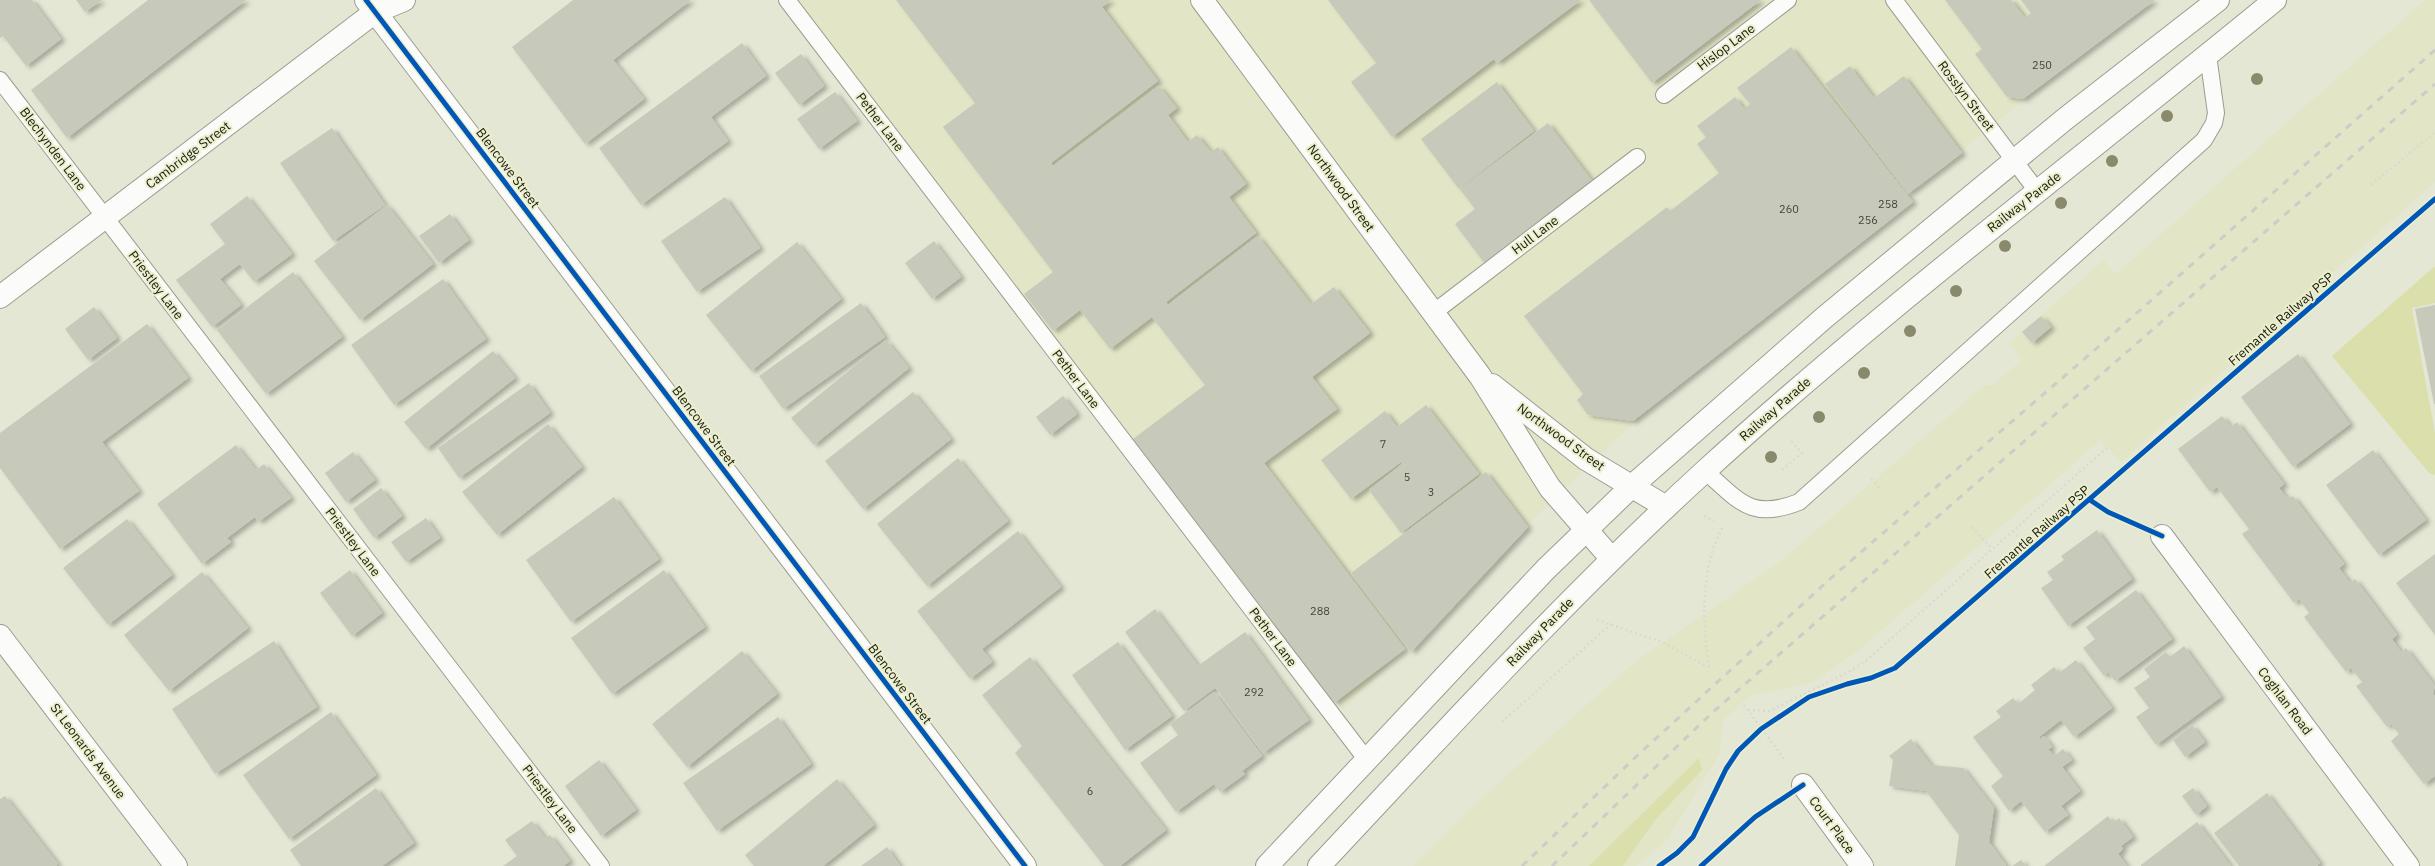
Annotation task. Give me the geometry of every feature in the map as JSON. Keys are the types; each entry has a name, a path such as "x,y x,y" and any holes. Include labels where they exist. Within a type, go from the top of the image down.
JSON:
{"main road":[{"name":"Cambridge Street","path":"0,297 105,218 375,4 404,0"},
{"name":"Northwood Street","path":"1202,0 1480,376 1550,488 1611,558"},
{"path":"1267,866 1366,759 1586,530 1632,486 1825,317 2015,161 2218,0"},
{"name":"Railway Parade","path":"1319,866 1544,626 1611,558 1705,471 1857,337 2275,0"},
{"name":"Blencowe Street","path":"375,4 1025,866"},
{"name":"Northwood Street","path":"1480,376 1586,459 1666,507"},
{"name":"Coghlan Road","path":"2162,536 2408,866"},
{"name":"St Leonards Avenue","path":"0,636 176,866"},
{"name":"Court Place","path":"1803,785 1862,866"}],"lane":[{"name":"Pether Lane","path":"787,0 1366,759"},
{"name":"Hislop Lane","path":"1664,95 1788,0"},
{"name":"Rosslyn Street","path":"1894,0 2037,191"},
{"path":"1705,471 1743,504 1755,509 1771,510 1799,502 2204,140 2214,123 2216,113 2208,55"},
{"name":"Blechynden Lane","path":"0,80 105,218"},
{"name":"Hull Lane","path":"1433,313 1637,157"},
{"name":"Priestley Lane","path":"105,218 600,866"}],"path":[{"path":"2371,185 2435,132"},
{"path":"1782,470 1802,453 1789,438"},
{"path":"1748,710 1769,711 1845,674 1867,660 2109,446"},
{"path":"1611,624 1662,642 1708,668 1705,639 1705,593 1715,545 1728,518"},
{"path":"1972,527 1992,549"},
{"path":"2013,531 2031,551"},
{"path":"1789,709 1824,691"},
{"path":"1744,705 1803,785"},
{"path":"1757,732 1766,726"}],"shaded area":[{"path":"796,0 2145,0 1646,411 1524,528 1343,710"},
{"path":"2425,0 2435,0 2435,182 2121,462 2101,440 1859,650 1813,682 1749,696 1723,721 1720,753 1667,840 1636,866 1414,866 1483,797 1636,661 1781,561 1984,385 1993,385 2022,360 2009,343 2104,260 2116,274"}],"green space":[{"path":"2435,266 2435,303 2412,308 2435,433 2435,475 2429,473 2332,356"},
{"path":"1699,758 1702,770 1655,820 1623,866 1589,866"}],"building":[{"path":"0,0 32,0 61,39 26,66 3,36 0,38"},
{"path":"76,0 102,0 85,12"},
{"path":"148,0 246,0 67,138 31,90"},
{"path":"573,0 691,0 613,60 644,99 585,144 512,47"},
{"path":"896,0 1111,0 1102,7 1158,81 1051,163 1053,166 1159,86 1177,108 1168,115 1188,142 1197,135 1211,152 1218,147 1246,184 1229,197 1256,233 1166,302 1168,305 1258,236 1311,304 1334,287 1370,333 1312,377 1337,409 1264,463 1405,649 1334,703 1133,439 1205,385 1152,317 1110,349 1080,310 1053,331 1024,294 1053,272 943,127 975,103"},
{"path":"1328,0 1581,0 1497,63 1494,59 1392,137 1351,82 1376,63"},
{"path":"1589,0 1761,0 1652,83"},
{"path":"1945,0 2011,0 2025,18 2031,13 2021,0 2155,0 2023,99 2007,97 1975,54 1982,49"},
{"path":"742,43 766,76 711,117 728,141 641,205 599,148"},
{"path":"1791,47 1913,202 1633,421 1588,415 1577,400 1583,394 1524,316 1667,207 1670,211 1719,173 1697,144 1706,137 1697,126 1735,97 1744,109 1750,104 1737,88"},
{"path":"801,54 824,86 799,105 775,73"},
{"path":"1850,66 1874,98 1904,76 1962,153 1908,194 1825,84"},
{"path":"1497,82 1534,131 1459,189 1421,139"},
{"path":"835,92 857,121 819,149 797,119"},
{"path":"1548,123 1593,182 1485,264 1455,224 1475,209 1460,189"},
{"path":"332,128 385,205 333,241 280,163"},
{"path":"247,196 292,254 254,282 240,264 220,279 241,305 212,327 176,280 225,244 210,224"},
{"path":"725,197 760,248 697,292 661,241"},
{"path":"387,205 433,264 360,320 314,261"},
{"path":"450,214 469,240 439,263 419,236"},
{"path":"934,241 961,277 932,299 905,263"},
{"path":"797,242 841,299 751,371 706,315"},
{"path":"293,272 342,337 266,394 217,330"},
{"path":"443,279 486,339 394,405 351,345"},
{"path":"861,303 885,337 783,409 759,376"},
{"path":"2435,305 2435,404 2434,404 2415,309"},
{"path":"94,307 117,338 88,360 65,329"},
{"path":"2041,316 2051,327 2032,343 2022,332"},
{"path":"147,324 188,378 102,442 139,491 60,549 0,468 0,433"},
{"path":"886,340 909,368 814,445 791,418"},
{"path":"493,351 515,378 426,449 404,422"},
{"path":"2298,354 2350,424 2293,467 2241,397"},
{"path":"529,383 550,413 459,478 438,448"},
{"path":"913,392 951,439 863,509 825,461"},
{"path":"1063,396 1077,414 1050,435 1036,417"},
{"path":"1426,405 1479,474 1401,533 1369,490 1402,464 1401,462 1351,499 1321,460 1385,411 1397,427"},
{"path":"2222,416 2231,427 2237,422 2284,484 2279,488 2288,499 2293,496 2344,564 2339,568 2350,583 2355,579 2397,635 2392,639 2401,652 2406,648 2435,686 2433,694 2435,696 2435,776 2424,784 2391,741 2399,734 2391,724 2387,727 2356,686 2362,682 2351,668 2346,672 2304,617 2309,613 2299,599 2294,603 2242,534 2249,529 2217,487 2210,492 2178,449"},
{"path":"548,424 582,467 497,535 462,492"},
{"path":"236,445 256,470 264,464 291,498 258,522 255,517 227,538 231,542 202,564 157,504"},
{"path":"2373,450 2426,520 2379,555 2326,485"},
{"path":"353,452 375,480 346,502 325,473"},
{"path":"958,458 1008,521 927,586 877,524"},
{"path":"1486,472 1528,527 1411,652 1351,573"},
{"path":"381,488 402,516 374,538 353,509"},
{"path":"614,497 659,559 571,622 526,560"},
{"path":"426,518 440,538 406,562 391,542"},
{"path":"127,519 172,575 108,625 63,568"},
{"path":"2097,530 2132,579 2068,626 2041,588 2053,580 2047,572 2064,560 2061,556"},
{"path":"1018,531 1061,587 982,649 992,662 970,679 917,611"},
{"path":"2435,554 2435,635 2396,583"},
{"path":"350,570 382,613 352,636 320,593"},
{"path":"664,570 705,627 612,694 571,638"},
{"path":"202,572 248,628 169,691 124,635"},
{"path":"2136,590 2172,639 2115,681 2108,672 2104,676 2083,648 2095,639 2086,627"},
{"path":"1155,609 1215,688 1184,711 1125,632"},
{"path":"1245,632 1309,720 1263,753 1199,665"},
{"path":"274,641 317,707 215,774 172,709"},
{"path":"1118,642 1172,716 1125,750 1072,675"},
{"path":"2184,646 2221,697 2156,745 2136,717 2149,708 2134,688 2150,677 2144,669 2166,652 2170,657"},
{"path":"742,651 777,694 687,767 652,724"},
{"path":"1030,657 1166,830 1120,866 1104,866 1015,753 1022,746 982,695"},
{"path":"2076,660 2112,708 2074,737 2061,720 2039,737 2040,739 2044,736 2052,747 2048,749 2054,756 2063,749 2072,760 2062,767 2080,791 2061,806 2068,815 2045,832 2021,801 2009,811 1991,786 2003,776 1973,737 2001,717 1996,711 2013,698 2018,704 2035,690 2031,685 2054,667 2059,673"},
{"path":"1214,692 1262,756 1242,771 1245,774 1220,792 1214,784 1176,812 1140,763 1178,735 1170,724"},
{"path":"331,712 376,775 289,839 243,775"},
{"path":"778,717 811,764 717,831 683,783"},
{"path":"2192,725 2205,742 2185,757 2173,740"},
{"path":"1911,739 1931,765 1963,768 1994,808 1989,842 2006,865 2005,866 1955,866 1959,835 1926,791 1889,786 1893,760 1889,756"},
{"path":"599,760 636,810 601,836 565,786"},
{"path":"837,779 874,825 823,866 754,866 745,855"},
{"path":"376,788 414,843 382,866 301,866 290,850"},
{"path":"2193,788 2207,806 2196,815 2182,796"},
{"path":"2267,793 2320,863 2317,866 2239,866 2214,833"},
{"path":"5,796 58,864 55,866 0,866 0,799"},
{"path":"2108,816 2113,823 2119,818 2133,837 2121,846 2123,849 2118,854 2127,866 2044,866"},
{"path":"532,821 545,838 550,835 570,861 563,866 503,866 517,856 505,840"},
{"path":"2197,822 2231,866 2141,866 2141,865"},
{"path":"887,847 900,866 861,866"},
{"path":"2021,860 2026,866 2012,866"}],"railway":[{"path":"1522,866 1639,754 1831,578 2105,341 2435,50"},
{"path":"1552,866 1713,712 2435,84"}],"cycle path":[{"path":"366,0 1025,866"},
{"name":"Fremantle Railway PSP","path":"1659,866 1677,853 1693,837 1726,769 1738,751 1761,729 1809,697 1847,684 1871,678 1895,668 2435,199"},
{"name":"Fremantle Railway PSP","path":"2090,500 2108,512 2162,536"},
{"path":"1701,866 1755,817 1803,785"}]}
